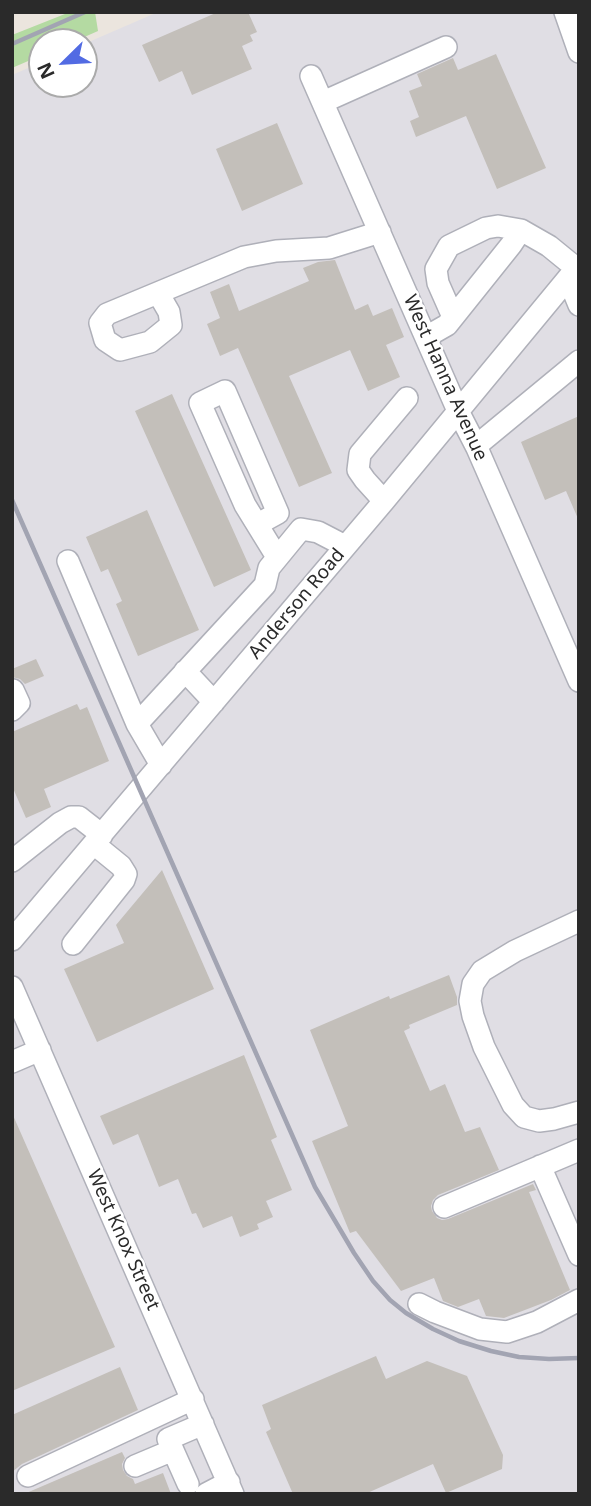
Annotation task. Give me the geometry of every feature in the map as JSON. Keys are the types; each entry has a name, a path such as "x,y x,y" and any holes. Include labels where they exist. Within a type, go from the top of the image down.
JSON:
{"street":[{"path":"565,12 577,42"},
{"path":"323,102 446,47"},
{"name":"West Hanna Avenue","path":"311,76 579,681"},
{"path":"453,317 438,283 436,269 449,246 486,228 498,226 521,230 549,246 574,270 579,305"},
{"path":"426,337 447,325 521,230"},
{"path":"158,293 244,257 275,251 329,248 380,232"},
{"name":"Anderson Road","path":"12,940 291,611 574,270"},
{"path":"476,446 579,361"},
{"path":"258,524 278,513 225,391 200,403 246,505 278,557"},
{"path":"384,500 358,470 360,454 407,398"},
{"path":"137,724 265,585 269,568 301,529 318,532 345,546"},
{"path":"68,561 137,724 161,765"},
{"path":"265,585 291,611"},
{"path":"185,671 214,702"},
{"path":"12,710 19,703 13,690"},
{"path":"12,861 60,823 71,817 79,817 121,866 126,874 124,880 73,944"},
{"path":"579,921 515,951 482,971 473,984 470,1001 484,1047 513,1105 524,1117 538,1121 579,1112"},
{"name":"West Knox Street","path":"12,987 231,1488"},
{"path":"12,1062 40,1050"},
{"path":"444,1207 579,1150"},
{"path":"540,1166 576,1242"},
{"path":"419,1304 480,1329 507,1332 537,1322 579,1300"},
{"path":"28,1476 192,1399"},
{"path":"203,1424 168,1439 197,1489 231,1488"},
{"path":"135,1466 173,1450"}],"shaded area":[{"path":"158,12 579,12 579,1494 12,1494 12,75 28,68 28,98 98,98 98,38"}],"green space":[{"path":"70,12 95,12 98,28 30,28"},
{"path":"28,29 28,61 12,68 12,35"}],"building":[{"path":"218,12 248,12 257,32 250,35 253,41 242,46 252,69 192,95 182,71 159,82 142,45"},
{"path":"496,54 546,168 497,189 466,116 416,137 410,121 419,117 409,91 422,86 417,74 453,58 458,70"},
{"path":"277,123 303,184 242,211 216,149"},
{"path":"335,260 355,310 368,304 373,316 392,308 404,337 386,345 400,377 368,391 350,350 289,376 332,473 299,487 238,348 220,356 207,324 220,318 210,292 229,284 239,311 309,281 303,268 318,262"},
{"path":"172,394 251,570 214,587 135,411"},
{"path":"579,416 579,521 566,491 545,500 521,442"},
{"path":"147,510 199,630 138,656 116,604 122,601 108,569 101,572 86,537"},
{"path":"36,659 44,676 25,684 12,677 12,669"},
{"path":"77,704 80,710 87,707 109,761 44,789 51,807 26,818 12,786 12,732"},
{"path":"162,870 214,989 97,1042 64,969 124,943 116,925"},
{"path":"449,975 457,1005 409,1025 410,1028 404,1031 430,1091 445,1084 465,1132 480,1127 499,1170 438,1195 433,1200 432,1211 437,1218 448,1219 533,1184 536,1190 529,1192 570,1290 504,1318 486,1316 479,1299 458,1307 443,1301 434,1278 401,1291 356,1231 350,1233 312,1141 348,1126 310,1030 389,996 390,999"},
{"path":"244,1055 277,1137 271,1140 292,1190 266,1201 273,1217 257,1224 259,1229 240,1237 232,1216 203,1228 196,1213 192,1214 178,1179 159,1187 138,1134 113,1145 100,1116"},
{"path":"12,1113 115,1347 12,1391"},
{"path":"376,1356 386,1379 427,1361 467,1376 503,1455 502,1469 446,1493 433,1464 365,1494 293,1494 266,1432 271,1429 262,1405"},
{"path":"120,1367 138,1410 22,1464 12,1472 12,1415"},
{"path":"122,1452 125,1458 123,1470 135,1484 163,1473 171,1494 24,1494"}],"railway":[{"path":"12,44 85,12"},
{"path":"12,500 315,1187 354,1253 390,1300 433,1329 459,1341 519,1357 579,1358"}]}
